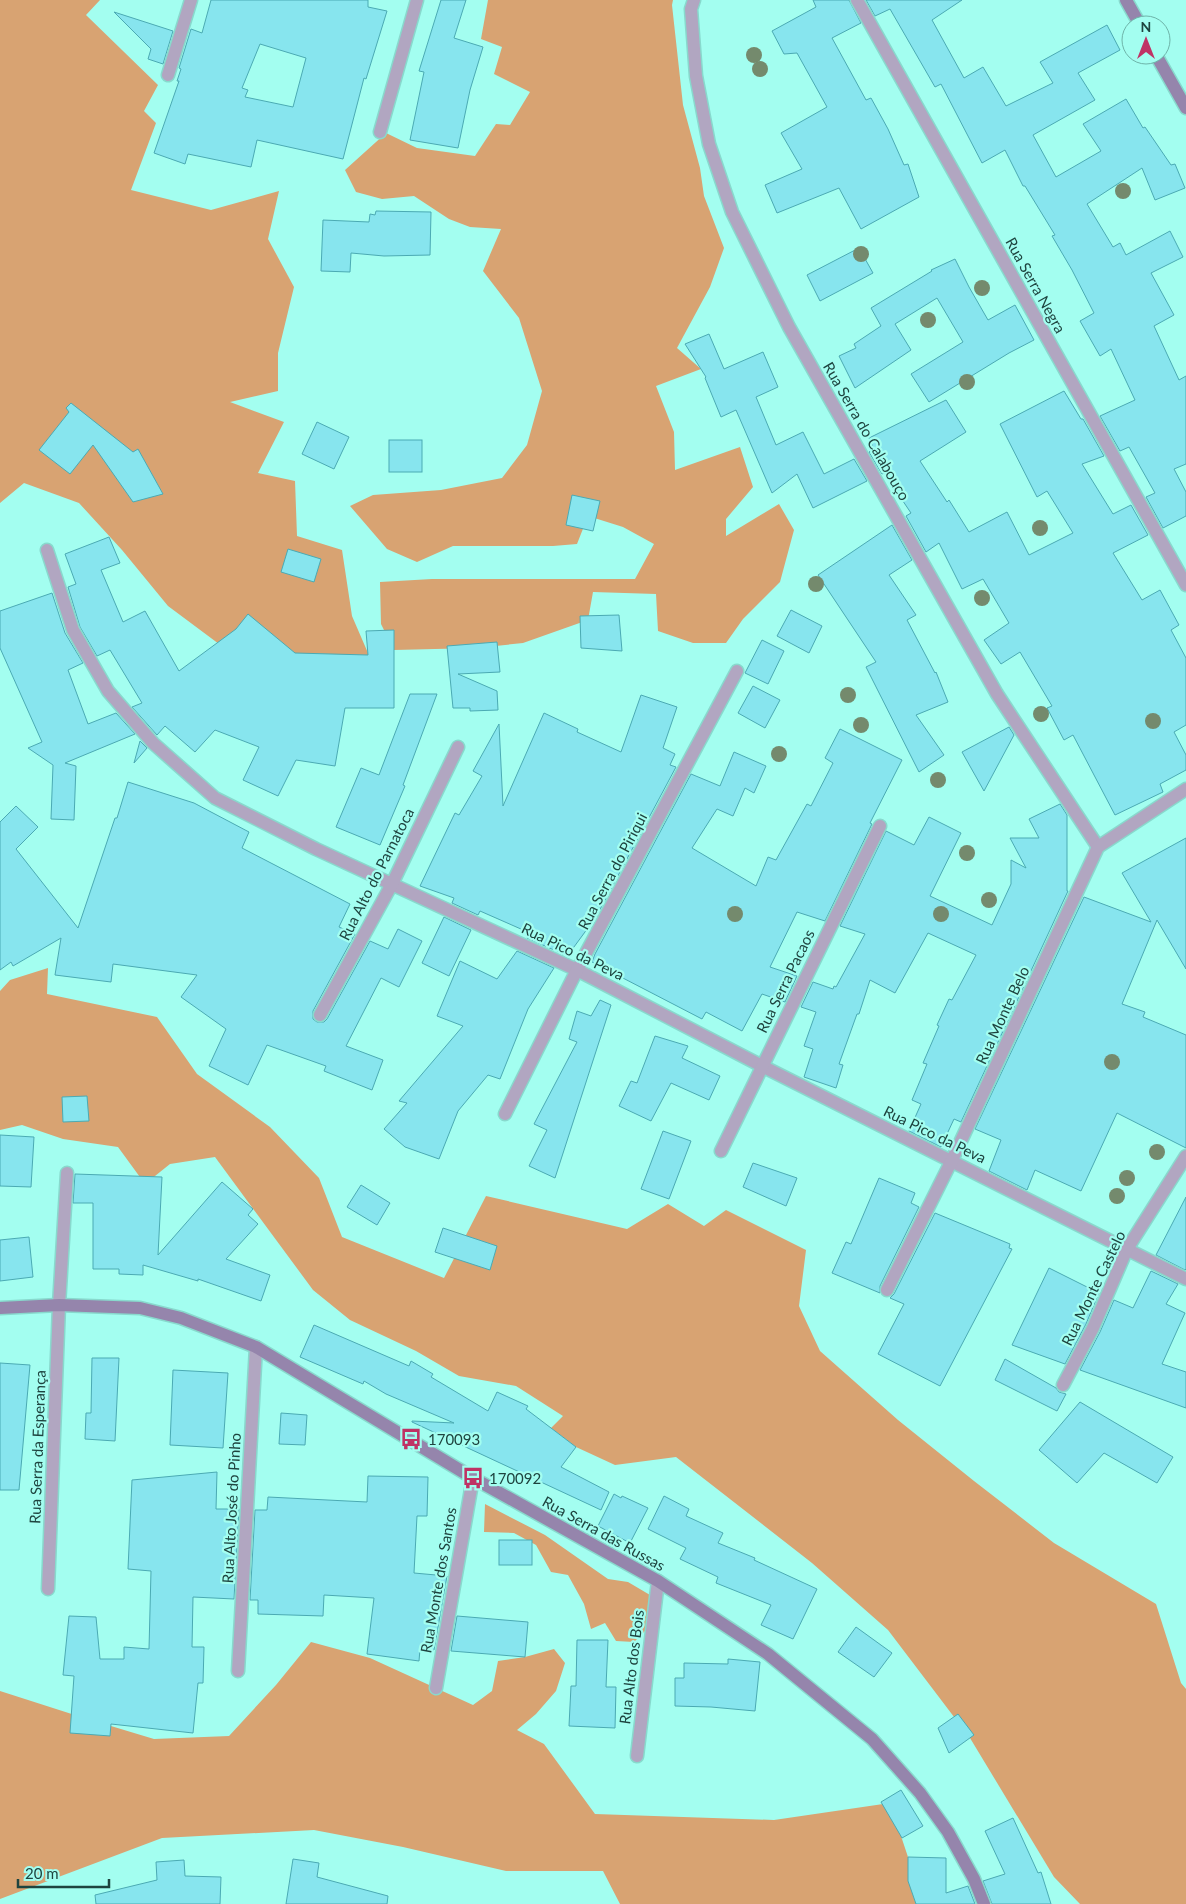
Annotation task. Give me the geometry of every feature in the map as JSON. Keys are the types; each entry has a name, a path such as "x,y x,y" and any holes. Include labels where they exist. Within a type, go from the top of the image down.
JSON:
{"main road":[{"path":"1126,0 1134,15"},
{"path":"1162,65 1186,108"},
{"name":"Rua Serra das Russas","path":"0,1308 59,1305 140,1308 181,1318 256,1347 473,1478 658,1581 768,1654 872,1739 920,1793 948,1832 974,1879 984,1904"}],"street":[{"path":"168,76 191,0"},
{"path":"380,132 417,0"},
{"name":"Rua Serra do Calabouço","path":"694,0 691,9 696,76 709,144 732,212 789,327 997,694 1098,847"},
{"name":"Rua Serra Negra","path":"857,0 1186,585"},
{"name":"Rua Pico da Peva","path":"47,550 74,630 108,691 153,743 215,798 316,849 578,970 762,1066 1186,1279"},
{"name":"Rua Serra do Piriqui","path":"505,1114 578,970 737,671"},
{"name":"Rua Alto do Parnatoca","path":"320,1015 392,884 458,747"},
{"path":"1098,847 1186,789"},
{"name":"Rua Serra Pacaos","path":"721,1151 880,826"},
{"name":"Rua Monte Belo","path":"887,1290 952,1160 1098,847"},
{"name":"Rua Monte Castelo","path":"1063,1385 1093,1328 1127,1249 1186,1156"},
{"name":"Rua Serra da Esperança","path":"48,1589 59,1305 67,1173"},
{"name":"Rua Alto José do Pinho","path":"238,1671 256,1347"},
{"name":"Rua Monte dos Santos","path":"436,1688 473,1478"},
{"name":"Rua Alto dos Bois","path":"636,1756 658,1581"}],"shaded area":[{"path":"0,0 100,0 86,15 158,85 144,111 156,123 131,190 211,210 279,191 268,239 294,287 278,353 278,391 230,402 284,422 258,473 295,481 297,536 342,550 352,616 371,660 336,673 219,644 168,606 122,550 79,503 24,483 0,503"},
{"path":"488,0 673,0 683,105 700,168 704,196 724,248 710,287 677,348 701,369 656,386 674,432 675,470 740,447 753,487 726,519 726,536 779,504 794,530 780,582 743,619 726,643 693,643 658,631 656,594 593,592 588,620 523,643 476,648 394,650 381,624 380,582 432,579 635,579 654,544 623,527 588,516 577,544 553,546 453,546 417,562 387,549 350,506 373,495 441,490 502,478 527,445 542,391 519,318 483,271 501,229 470,227 449,219 414,196 382,199 356,192 345,170 386,133 417,148 475,156 496,124 510,125 530,92 494,74 502,47 481,39"},
{"path":"48,968 47,994 157,1017 197,1074 270,1127 319,1178 342,1237 444,1278 486,1196 627,1229 668,1204 704,1226 726,1210 806,1250 799,1306 820,1351 898,1420 1054,1543 1156,1604 1181,1683 1186,1689 1186,1904 1080,1904 1054,1877 970,1738 888,1630 812,1563 676,1457 615,1465 576,1447 551,1428 563,1416 516,1386 459,1376 416,1351 350,1320 313,1290 215,1157 170,1164 145,1184 118,1147 63,1139 22,1125 0,1130 0,991 10,980"},
{"path":"485,1504 545,1535 608,1579 628,1582 650,1595 659,1609 649,1627 634,1642 616,1641 605,1623 591,1629 584,1604 568,1575 551,1572 536,1545 514,1533 484,1532"},
{"path":"311,1642 370,1658 473,1705 492,1691 498,1661 525,1657 554,1649 565,1663 556,1691 536,1714 517,1730 544,1744 595,1814 774,1820 890,1803 921,1904 620,1904 603,1871 506,1871 403,1847 314,1830 162,1838 0,1899 0,1691 154,1739 229,1736 276,1685"}],"building":[{"path":"211,0 368,0 368,7 387,11 366,79 364,78 343,159 257,140 251,167 188,154 185,164 154,153 179,81 177,81 181,69 179,68 191,29 202,33","holes":["260,44 306,58 293,107 245,97 248,90 242,88"]},
{"path":"441,0 466,0 454,38 483,47 470,90 458,148 410,140 424,72 419,71"},
{"path":"813,0 849,0 861,23 832,38 866,100 871,98 888,129 904,165 908,164 919,197 861,229 839,188 777,213 765,185 802,169 781,133 827,107 797,53 784,54 772,31 816,7"},
{"path":"866,0 962,0 932,20 964,78 983,67 1006,106 1053,83 1040,62 1107,25 1120,50 1078,73 1095,100 1033,135 1056,177 1101,151 1083,124 1126,99 1143,128 1145,127 1171,165 1175,164 1185,188 1155,200 1142,168 1087,204 1113,247 1120,243 1126,255 1170,231 1183,257 1151,273 1174,315 1154,326 1179,380 1186,376 1186,464 1174,469 1186,492 1186,516 1163,528 1146,497 1155,493 1129,447 1120,451 1100,416 1135,400 1111,349 1100,356 1080,321 1094,313 1052,236 1055,235 1025,186 1023,186 1005,150 982,163 941,84 935,87 890,9 875,16"},
{"path":"114,12 173,31 163,64 148,59 151,49"},
{"path":"376,211 431,212 430,255 384,256 351,253 350,272 321,271 323,220 369,222 370,214 375,215"},
{"path":"859,248 873,273 820,301 807,275"},
{"path":"955,259 988,320 1015,305 1034,340 1009,353 929,402 911,374 963,342 937,298 895,324 911,350 855,388 839,356 856,348 854,344 881,326 871,308 931,270"},
{"path":"709,334 724,369 763,352 778,387 756,397 776,445 803,432 824,474 854,459 867,481 813,508 797,474 772,493 736,410 721,417 706,377 685,344"},
{"path":"1064,391 1081,419 1083,419 1104,456 1082,464 1113,514 1131,505 1148,535 1113,553 1142,600 1160,590 1179,625 1171,630 1186,658 1186,725 1174,732 1186,755 1186,770 1160,784 1163,792 1115,815 1073,735 1064,740 1047,708 1052,706 1020,652 1001,664 984,640 1009,623 983,579 962,589 939,543 926,552 906,516 911,513 884,473 882,474 869,452 874,449 869,438 946,400 966,432 920,461 947,502 949,500 969,532 1007,512 1029,555 1073,533 1047,491 1037,497 1000,424"},
{"path":"71,403 133,452 138,449 163,494 133,502 93,445 70,474 39,450 69,412 66,408"},
{"path":"317,422 349,437 334,469 302,454"},
{"path":"389,440 422,440 422,472 389,472"},
{"path":"572,495 600,501 593,531 566,525"},
{"path":"892,525 912,560 889,575 916,615 907,620 936,672 948,702 916,715 944,755 919,772 866,667 876,662 818,575"},
{"path":"109,537 120,563 101,570 123,622 145,611 179,671 236,629 248,614 295,653 368,655 366,631 394,630 394,708 345,708 335,766 296,760 278,796 243,780 259,747 215,730 195,752 165,726 157,735 132,707 142,703 110,650 97,656 80,627 68,587 76,584 65,554"},
{"path":"288,549 321,559 314,582 281,572"},
{"path":"52,593 65,633 83,663 68,670 88,724 116,713 135,734 65,763 76,766 74,820 51,819 53,765 28,748 42,742 0,648 0,611"},
{"path":"791,610 822,626 809,653 777,636"},
{"path":"619,615 622,651 581,648 580,616"},
{"path":"762,640 784,651 768,684 745,673"},
{"path":"497,642 500,672 458,674 497,691 498,710 470,711 470,708 453,708 447,646"},
{"path":"753,686 780,700 765,728 738,713"},
{"path":"410,694 437,694 403,785 405,786 380,845 336,827 361,768 379,775"},
{"path":"641,695 677,707 663,748 675,754 670,765 676,767 596,917 571,951 566,949 563,954 527,938 530,933 480,911 478,915 452,903 454,898 420,886 455,813 459,815 482,776 473,771 499,724 503,806 544,713 578,729 577,732 621,752"},
{"path":"1009,727 1014,735 984,791 962,752"},
{"path":"840,729 902,760 870,823 872,824 825,921 797,912 770,967 797,976 785,1002 762,994 742,1031 706,1012 702,1019 592,962 691,774 720,786 734,752 766,766 754,793 745,788 733,816 717,809 692,848 756,886 768,857 776,860 807,804 811,806 833,763 825,758"},
{"path":"140,741 147,748 134,763"},
{"path":"128,782 194,803 249,832 242,848 350,904 339,927 355,934 313,1011 313,1019 317,1022 324,1022 327,1019 370,941 388,949 398,929 422,941 399,987 381,978 346,1046 383,1060 372,1090 324,1071 326,1066 267,1045 248,1085 209,1066 226,1029 181,997 197,975 113,964 111,982 55,975 61,938 13,966 11,962 0,970 0,822 16,806 38,827 16,849 78,928"},
{"path":"1060,804 1067,815 1068,891 961,1122 954,1119 941,1147 909,1131 921,1104 912,1100 927,1064 923,1063 939,1026 937,1025 949,999 952,1000 976,955 928,933 895,993 870,980 839,1064 843,1065 836,1088 804,1077 813,1049 804,1046 816,1012 801,1007 813,982 833,989 834,986 836,987 865,934 840,926 886,831 914,845 929,817 961,833 930,896 992,925 1011,884 1011,860 1026,868 1010,838 1039,838 1029,819"},
{"path":"1186,838 1186,969 1157,920 1122,1004 1145,1012 1143,1017 1186,1035 1186,1148 1117,1113 1081,1191 1035,1170 1027,1190 989,1171 1001,1140 975,1129 1084,897 1151,922 1122,873"},
{"path":"444,917 471,930 449,976 422,963"},
{"path":"517,951 554,968 528,1009 500,1079 488,1075 458,1111 439,1159 405,1147 384,1129 407,1103 399,1101 463,1026 437,1016 460,961 497,979"},
{"path":"600,1000 611,1005 555,1178 529,1166 547,1130 534,1124 577,1042 569,1039 577,1011 591,1016"},
{"path":"655,1036 688,1046 682,1058 720,1076 709,1100 671,1083 651,1121 619,1106 631,1081 637,1083"},
{"path":"87,1096 89,1121 63,1122 62,1097"},
{"path":"663,1131 691,1141 669,1199 641,1189"},
{"path":"0,1135 34,1137 31,1187 0,1186"},
{"path":"753,1163 797,1178 786,1206 743,1187"},
{"path":"75,1174 162,1177 158,1255 222,1182 253,1209 248,1215 258,1224 226,1259 270,1275 261,1301 198,1279 198,1281 143,1265 143,1275 119,1274 119,1269 93,1269 93,1203 73,1203"},
{"path":"879,1178 915,1193 911,1203 919,1207 880,1286 880,1293 832,1273 846,1242 851,1244"},
{"path":"361,1185 390,1203 377,1225 347,1207"},
{"path":"1186,1197 1186,1269 1185,1270 1156,1255"},
{"path":"935,1213 1010,1244 1009,1248 1012,1249 940,1386 878,1354 904,1304 890,1298 894,1294"},
{"path":"443,1228 497,1246 490,1270 435,1252"},
{"path":"29,1237 33,1277 0,1281 0,1240"},
{"path":"1049,1268 1099,1293 1086,1324 1065,1364 1012,1345"},
{"path":"1151,1271 1178,1284 1166,1304 1185,1313 1162,1364 1186,1372 1186,1408 1080,1370 1114,1300 1133,1308"},
{"path":"314,1325 409,1366 411,1361 433,1374 431,1377 488,1411 497,1392 528,1406 526,1409 576,1447 561,1467 609,1492 601,1510 412,1421 454,1423 386,1394 364,1381 363,1384 300,1357"},
{"path":"92,1358 119,1358 115,1441 85,1439 86,1413 91,1413"},
{"path":"1005,1359 1056,1388 1059,1392 1066,1394 1057,1411 995,1380"},
{"path":"0,1363 30,1365 19,1490 0,1490"},
{"path":"173,1370 228,1373 223,1448 170,1445"},
{"path":"1080,1402 1173,1457 1157,1483 1104,1453 1077,1483 1039,1450"},
{"path":"281,1413 307,1415 305,1445 279,1444"},
{"path":"217,1472 216,1509 239,1509 234,1599 193,1597 192,1647 204,1647 203,1683 198,1683 193,1733 111,1724 110,1736 70,1733 74,1676 63,1675 69,1616 96,1617 100,1659 124,1659 124,1647 149,1649 151,1571 128,1569 132,1480"},
{"path":"368,1476 428,1477 427,1516 417,1516 414,1573 447,1576 434,1650 420,1649 419,1661 367,1654 374,1598 324,1595 323,1616 258,1614 258,1600 250,1600 255,1510 267,1510 268,1497 367,1502"},
{"path":"614,1494 648,1508 630,1543 598,1526"},
{"path":"664,1496 689,1509 686,1516 723,1533 718,1543 755,1558 754,1560 817,1589 793,1639 761,1625 771,1605 716,1583 718,1577 680,1559 686,1548 648,1529"},
{"path":"499,1540 532,1540 532,1565 499,1565"},
{"path":"457,1616 528,1622 525,1657 451,1651"},
{"path":"856,1627 892,1653 874,1677 838,1652"},
{"path":"577,1640 608,1640 606,1687 616,1687 615,1728 569,1726 571,1686 576,1686"},
{"path":"728,1659 760,1662 755,1711 675,1706 675,1678 684,1678 684,1663 728,1664"},
{"path":"958,1714 974,1735 949,1753 938,1728"},
{"path":"901,1790 923,1826 902,1838 881,1802"},
{"path":"1013,1818 1038,1873 1041,1872 1051,1904 992,1904 983,1881 1005,1874 985,1831"},
{"path":"908,1857 946,1858 946,1893 968,1886 975,1904 916,1904 908,1881"},
{"path":"293,1859 319,1863 317,1877 388,1896 387,1904 286,1904"},
{"path":"184,1860 185,1876 221,1877 220,1904 96,1904 95,1895 157,1880 156,1862"}],"place":[{"name":"170093","path":"411,1439"},
{"name":"170092","path":"473,1478"}]}
